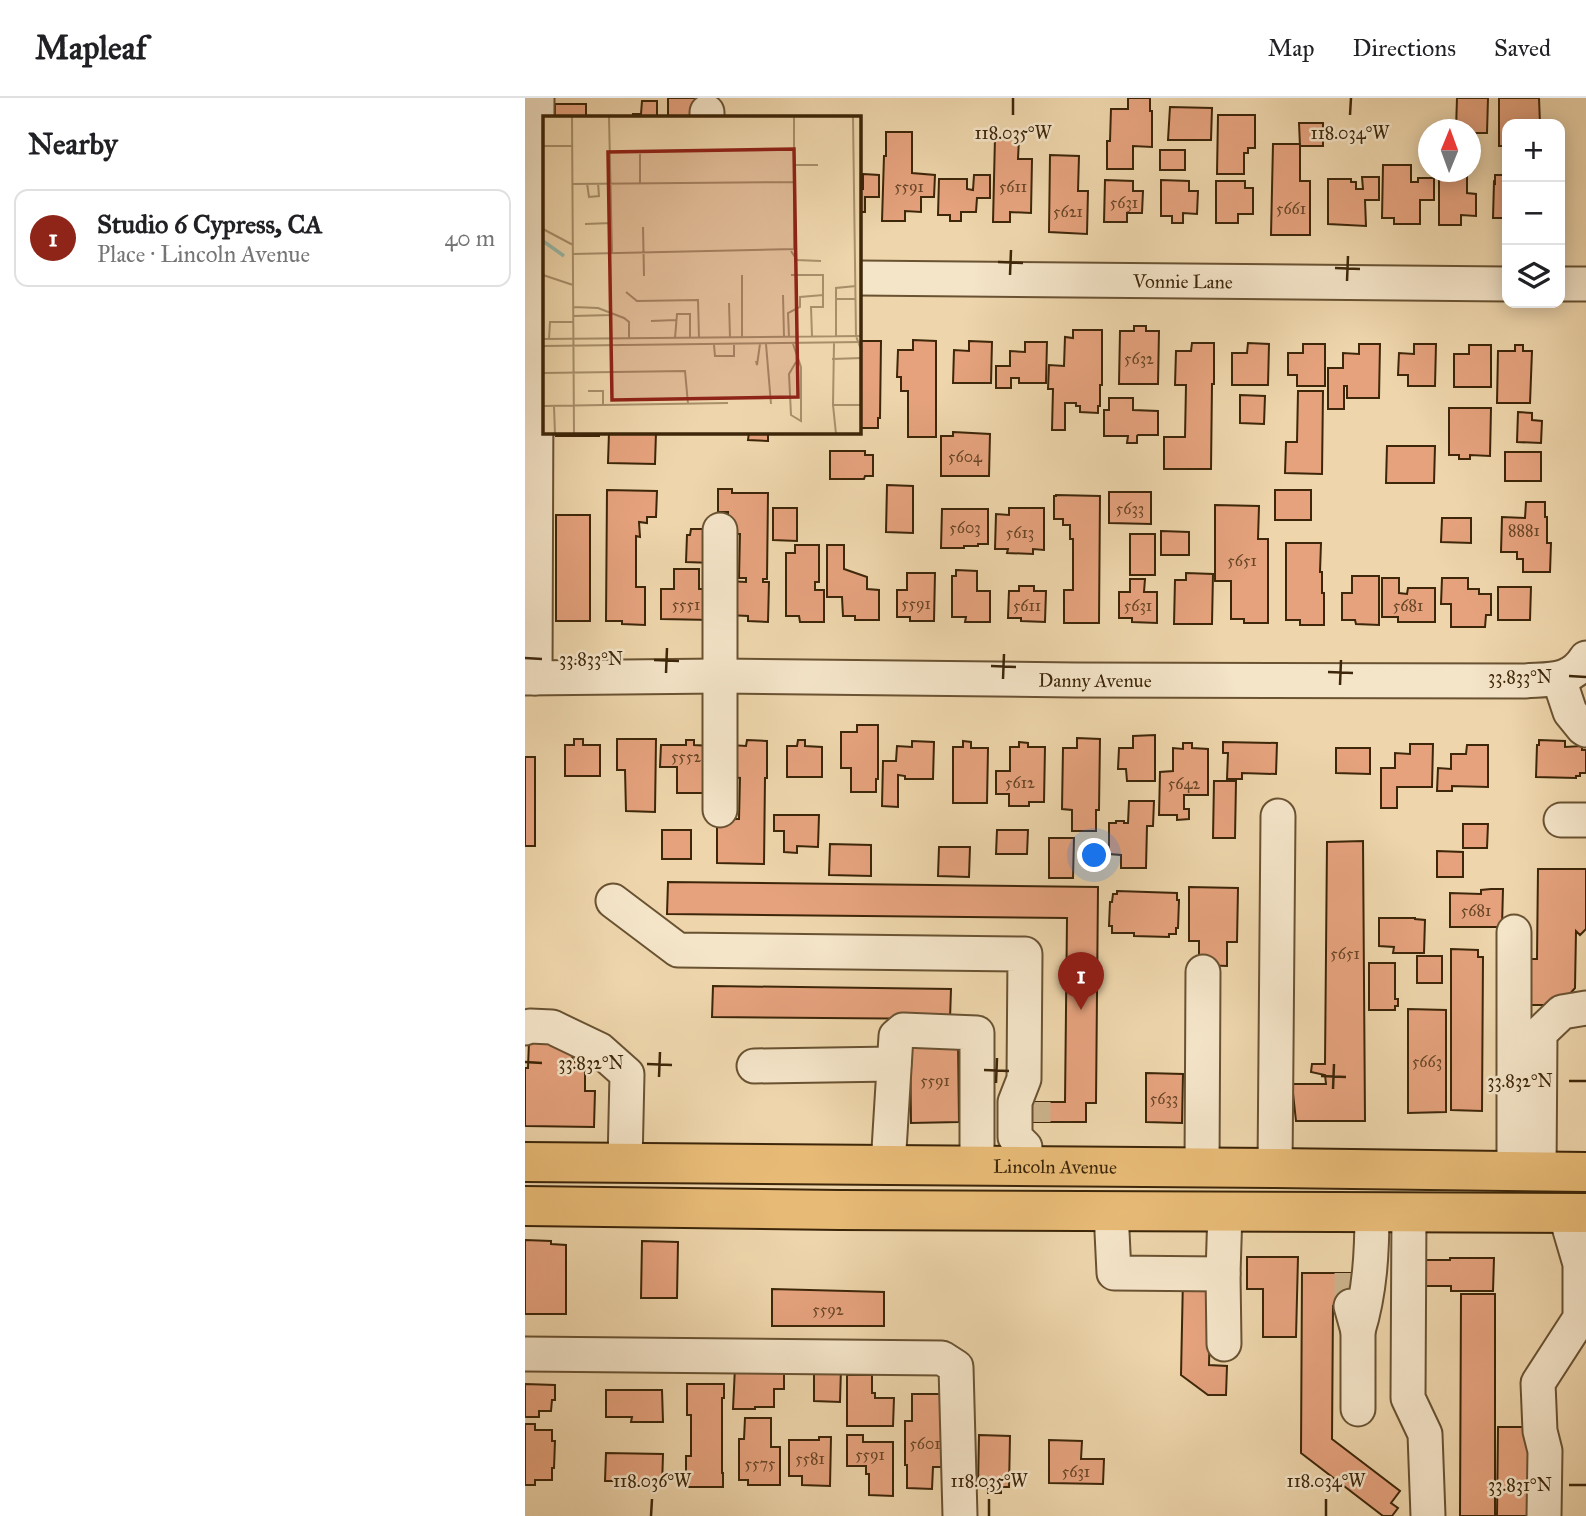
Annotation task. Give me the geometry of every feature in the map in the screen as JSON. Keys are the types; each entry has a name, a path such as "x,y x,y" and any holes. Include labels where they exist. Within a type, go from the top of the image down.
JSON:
{"main road":[{"name":"Lincoln Avenue","path":"525,1162 977,1166 1029,1123 1144,1167 1586,1172"},
{"path":"1127,1211 1144,1167"},
{"path":"1526,1172 1575,1213"},
{"path":"525,1206 1575,1213"}],"street":[{"path":"530,678 537,98"},
{"name":"Vonnie Lane","path":"861,278 1502,284"},
{"path":"1565,284 1586,284"},
{"path":"720,530 720,810"},
{"path":"1575,669 1570,712 1586,730"},
{"name":"Danny Avenue","path":"530,678 720,676 1525,681 1575,669"},
{"path":"1275,1168 1278,816"},
{"path":"613,901 678,950 1025,954 1029,1123"},
{"path":"1514,932 1526,1172"},
{"path":"1202,1167 1203,972"},
{"path":"1526,1172 1540,1033 1562,1012 1586,1008"},
{"path":"527,1026 552,1027 600,1050 627,1074 625,1163"},
{"path":"888,1166 896,1036 903,1030 977,1033 977,1166"},
{"path":"754,1066 894,1064"},
{"path":"1127,1211 1114,1273 1223,1274"},
{"path":"1224,1345 1225,1211"},
{"path":"1351,1273 1361,1211"},
{"path":"1358,1409 1355,1319 1365,1309 1372,1257 1361,1211"},
{"path":"1409,1211 1408,1398 1425,1434 1428,1516"},
{"path":"1544,1516 1545,1451 1540,1431 1538,1383 1583,1322 1575,1213"},
{"path":"525,1354 942,1358 956,1367 960,1516"}],"building":[{"path":"668,98 700,98 693,116 668,116"},
{"path":"1128,98 1150,98 1152,147 1133,146 1133,169 1107,169 1111,109 1128,109"},
{"path":"1457,98 1488,98 1487,133 1481,133 1481,119 1456,119"},
{"path":"1499,98 1539,98 1540,119 1502,119 1502,146 1499,146"},
{"path":"642,101 657,101 657,116 633,116 641,114"},
{"path":"555,104 586,104 586,116 553,116"},
{"path":"1170,107 1212,108 1211,140 1168,140"},
{"path":"1218,115 1255,115 1255,148 1248,148 1248,153 1244,153 1244,174 1217,174"},
{"path":"1299,123 1323,123 1323,146 1300,146"},
{"path":"886,132 912,132 912,173 935,175 934,197 921,197 921,212 905,211 905,221 882,221"},
{"path":"995,137 1019,138 1018,159 1032,159 1031,213 1010,212 1010,222 993,222"},
{"path":"1273,144 1300,144 1300,181 1310,181 1310,235 1271,235"},
{"path":"1160,150 1185,150 1185,170 1160,170"},
{"path":"1050,155 1079,156 1078,191 1088,191 1087,234 1049,232"},
{"path":"1383,165 1411,165 1411,182 1434,182 1434,200 1420,200 1420,224 1394,224 1394,218 1382,218"},
{"path":"863,174 879,175 879,197 865,197 865,212 861,212 861,189"},
{"path":"974,175 990,175 990,198 977,198 976,212 961,212 961,221 950,221 950,215 938,215 939,179 967,179 967,189 973,190"},
{"path":"1495,175 1502,175 1502,218 1493,218"},
{"path":"1362,177 1379,177 1379,200 1365,200 1366,226 1328,224 1328,179 1351,179 1351,182 1356,182 1356,189 1363,189"},
{"path":"1105,180 1133,181 1133,191 1143,191 1142,213 1127,213 1127,222 1104,222"},
{"path":"1161,180 1189,181 1189,191 1198,191 1197,214 1183,213 1183,223 1172,223 1172,216 1161,216"},
{"path":"1216,181 1245,181 1245,188 1253,188 1253,214 1238,214 1238,223 1216,223"},
{"path":"1439,182 1467,182 1467,193 1476,194 1476,216 1461,215 1461,225 1439,225"},
{"path":"1134,326 1146,326 1146,331 1159,331 1158,384 1119,384 1120,331 1134,331"},
{"path":"1073,330 1102,330 1100,406 1098,413 1080,412 1080,406 1076,406 1076,403 1065,403 1065,430 1052,430 1053,389 1048,389 1049,365 1064,366 1065,337 1073,338"},
{"path":"913,340 936,341 936,437 908,437 908,391 901,391 901,377 897,377 898,350 913,350"},
{"path":"861,341 881,341 878,428 861,428"},
{"path":"969,341 992,342 991,383 953,383 954,350 969,351"},
{"path":"1025,342 1047,342 1046,383 1019,383 1019,378 1011,378 1011,388 996,388 996,366 1010,366 1010,351 1025,352"},
{"path":"1192,343 1214,343 1211,469 1164,469 1164,437 1185,437 1186,385 1175,385 1176,351 1191,351"},
{"path":"1248,343 1269,344 1268,385 1232,385 1232,353 1247,353"},
{"path":"1303,344 1325,344 1325,386 1297,386 1297,375 1288,375 1288,353 1303,353"},
{"path":"1359,344 1380,344 1379,398 1347,398 1347,386 1344,386 1344,409 1328,409 1328,368 1343,368 1343,353 1359,354"},
{"path":"1414,344 1436,344 1435,386 1408,386 1408,375 1398,375 1399,353 1414,354"},
{"path":"1469,345 1491,345 1491,387 1454,387 1454,354 1469,354"},
{"path":"1515,345 1523,345 1523,351 1532,351 1530,403 1497,403 1498,351 1515,351"},
{"path":"1298,391 1323,391 1322,474 1285,473 1286,442 1297,442"},
{"path":"1240,395 1265,396 1264,424 1240,423"},
{"path":"1109,398 1133,398 1133,410 1158,411 1158,435 1138,435 1137,443 1127,443 1128,436 1104,436 1104,410 1109,410"},
{"path":"1449,408 1491,408 1490,456 1470,455 1470,459 1459,459 1459,455 1449,455"},
{"path":"1518,412 1532,413 1532,420 1542,421 1541,443 1517,442"},
{"path":"953,432 990,434 989,476 941,476 941,436 953,436"},
{"path":"556,434 599,434 599,436"},
{"path":"609,434 656,434 655,464 608,463"},
{"path":"749,434 768,434 768,441 748,440"},
{"path":"1387,446 1435,446 1434,483 1386,483"},
{"path":"830,451 865,451 865,455 873,455 873,476 865,476 864,479 830,479"},
{"path":"1505,452 1541,452 1541,481 1505,481"},
{"path":"887,485 913,486 913,533 886,532"},
{"path":"718,489 732,489 732,493 768,493 767,579 763,579 763,582 769,582 768,622 748,621 748,616 728,615 726,581 746,582 746,578 739,578 740,534 734,534 734,520 728,520 728,512 718,512"},
{"path":"607,490 657,491 656,517 647,517 647,523 639,522 640,537 636,536 636,587 645,587 645,625 606,621"},
{"path":"1275,490 1311,490 1311,520 1275,520"},
{"path":"1109,492 1151,492 1151,524 1109,523"},
{"path":"1056,495 1100,496 1099,623 1064,623 1064,590 1073,590 1073,539 1070,539 1070,525 1063,525 1063,519 1054,519"},
{"path":"1526,502 1545,502 1547,543 1551,543 1550,572 1523,572 1523,559 1517,559 1517,552 1501,552 1502,517 1525,518"},
{"path":"1215,505 1259,506 1258,539 1268,539 1268,623 1244,623 1244,619 1231,619 1231,581 1215,581"},
{"path":"773,508 797,508 797,541 773,540"},
{"path":"1009,508 1044,508 1044,550 1033,549 1033,554 1007,553 1008,549 995,549 996,514 1009,515"},
{"path":"942,509 988,509 988,544 941,548"},
{"path":"556,515 590,515 590,621 556,621"},
{"path":"1442,518 1471,518 1471,543 1441,542"},
{"path":"691,529 710,529 713,563 686,562 687,535 690,535"},
{"path":"1161,531 1189,532 1189,555 1161,555"},
{"path":"1130,534 1155,534 1155,575 1130,575"},
{"path":"1286,543 1321,543 1324,625 1300,625 1300,620 1286,620"},
{"path":"795,545 819,545 819,582 815,582 815,590 824,590 824,622 800,622 799,616 786,616 786,553 795,553"},
{"path":"827,545 844,545 844,569 867,577 867,589 879,590 879,620 855,620 855,616 843,616 842,597 827,597"},
{"path":"674,569 699,569 699,589 712,589 712,620 661,619 661,589 674,589"},
{"path":"956,570 977,571 977,591 990,591 990,622 965,622 966,617 952,617 952,576 956,576"},
{"path":"907,573 935,573 934,621 910,621 910,617 897,617 897,590 907,590"},
{"path":"1186,573 1213,574 1212,624 1174,624 1175,580 1186,580"},
{"path":"1352,576 1379,576 1379,625 1342,620 1342,593 1352,593"},
{"path":"1382,578 1399,578 1399,593 1407,594 1408,588 1435,588 1435,622 1398,622 1398,617 1382,617"},
{"path":"1442,578 1468,578 1468,589 1479,589 1479,594 1491,594 1491,615 1486,615 1485,627 1451,627 1451,604 1441,604"},
{"path":"1130,579 1145,579 1144,592 1157,592 1157,623 1132,622 1132,618 1119,618 1119,592 1130,592"},
{"path":"1019,586 1034,586 1034,591 1046,591 1045,622 1008,618 1009,591 1019,591"},
{"path":"1498,587 1531,587 1530,620 1498,620"},
{"path":"857,725 878,725 876,792 851,792 851,768 841,768 841,732 857,732"},
{"path":"1155,735 1155,781 1127,781 1126,769 1118,769 1119,748 1133,748 1133,736"},
{"path":"1077,738 1100,739 1096,831 1072,831 1072,810 1062,809 1063,748 1077,748"},
{"path":"574,739 583,739 583,745 600,745 600,776 565,776 565,745 574,745"},
{"path":"617,739 656,739 655,812 626,811 625,770 617,770"},
{"path":"686,740 694,740 694,745 712,746 711,793 677,793 677,767 660,767 661,745 686,745"},
{"path":"747,740 767,741 764,864 717,863 717,819 739,819 740,778 730,777 731,745 746,746"},
{"path":"798,740 805,740 805,746 822,747 822,777 787,777 787,746 797,746"},
{"path":"1539,740 1565,741 1565,747 1582,746 1582,750 1586,750 1586,773 1580,773 1576,778 1536,777"},
{"path":"912,741 934,742 933,779 905,779 905,776 898,775 898,807 882,806 883,761 896,761 897,746 912,747"},
{"path":"963,741 971,742 971,748 988,748 987,803 953,803 953,747 963,747"},
{"path":"1019,742 1028,743 1028,747 1045,747 1044,802 1029,802 1029,806 1009,806 1009,794 996,794 996,771 1010,771 1010,747 1019,747"},
{"path":"1223,742 1277,743 1276,774 1242,773 1242,779 1227,779 1228,753 1223,753"},
{"path":"1183,743 1192,743 1192,748 1208,749 1208,795 1184,795 1184,809 1189,809 1189,819 1177,820 1177,815 1159,815 1160,772 1173,771 1173,748 1183,749"},
{"path":"1410,744 1433,744 1432,787 1397,787 1397,808 1381,808 1381,768 1395,768 1395,753 1410,754"},
{"path":"1467,745 1488,745 1488,787 1452,786 1452,791 1437,791 1438,768 1451,769 1451,754 1466,754"},
{"path":"1336,748 1370,748 1370,774 1336,773"},
{"path":"525,757 535,757 535,846 525,846"},
{"path":"1214,781 1236,781 1235,838 1213,838"},
{"path":"1129,801 1154,801 1153,826 1147,826 1146,868 1121,868 1121,855 1109,854 1109,823 1128,823"},
{"path":"774,815 819,815 818,847 797,846 797,853 784,852 784,831 774,831"},
{"path":"1463,824 1488,824 1487,848 1463,848"},
{"path":"662,830 691,830 691,859 662,859"},
{"path":"997,830 1028,830 1027,854 996,854"},
{"path":"1049,838 1074,838 1073,878 1049,878"},
{"path":"1363,841 1365,1121 1296,1121 1292,1084 1326,1084 1325,1075 1311,1072 1312,1064 1325,1064 1327,842"},
{"path":"830,844 871,845 871,876 829,875"},
{"path":"939,847 970,847 969,877 938,876"},
{"path":"1437,851 1463,852 1463,877 1437,877"},
{"path":"1538,869 1586,869 1586,929 1580,935 1576,931 1575,988 1565,1005 1529,1005 1529,959 1537,959"},
{"path":"668,882 1098,887 1096,1103 1086,1103 1086,1122 1027,1122 1027,1102 1065,1102 1067,918 667,914"},
{"path":"1189,887 1238,888 1237,942 1227,942 1227,966 1199,965 1199,941 1189,941"},
{"path":"1503,889 1502,927 1450,927 1450,893 1481,894 1481,890"},
{"path":"1117,891 1177,893 1179,900 1176,934 1169,934 1169,937 1112,933 1112,926 1109,926 1110,902"},
{"path":"1379,918 1425,920 1424,953 1393,953 1394,947 1379,946"},
{"path":"1451,949 1478,950 1478,957 1483,957 1482,1111 1451,1110"},
{"path":"1417,956 1442,956 1442,983 1417,983"},
{"path":"1369,963 1395,963 1395,999 1398,999 1398,1006 1395,1006 1395,1010 1369,1010"},
{"path":"713,986 951,989 950,1019 712,1017"},
{"path":"1408,1009 1446,1010 1446,1112 1408,1113"},
{"path":"910,1038 958,1038 959,1122 911,1123"},
{"path":"529,1041 554,1041 572,1054 573,1062 585,1062 585,1091 595,1091 594,1127 525,1126 525,1068 528,1068"},
{"path":"1146,1073 1183,1074 1182,1123 1146,1122"},
{"path":"525,1240 551,1241 551,1244 566,1245 566,1314 525,1314"},
{"path":"642,1241 678,1242 677,1298 641,1298"},
{"path":"1247,1257 1298,1257 1296,1337 1263,1337 1263,1289 1247,1289"},
{"path":"1494,1258 1493,1291 1451,1291 1451,1286 1413,1286 1413,1260"},
{"path":"1302,1273 1364,1273 1364,1307 1333,1306 1332,1439 1400,1491 1391,1503 1398,1508 1392,1516 1383,1516 1301,1453"},
{"path":"1183,1277 1211,1278 1209,1365 1227,1366 1226,1395 1208,1395 1181,1375"},
{"path":"772,1289 884,1292 884,1326 772,1326"},
{"path":"1461,1294 1495,1294 1495,1516 1460,1516"},
{"path":"784,1366 784,1389 774,1389 774,1407 733,1409 735,1367"},
{"path":"814,1367 841,1368 840,1402 814,1401"},
{"path":"847,1375 872,1375 872,1393 875,1393 875,1398 894,1398 893,1426 847,1426"},
{"path":"525,1384 555,1385 555,1400 552,1400 551,1411 539,1411 539,1417 525,1417"},
{"path":"687,1384 724,1384 723,1487 686,1487 686,1456 691,1456 691,1415 687,1415"},
{"path":"606,1390 662,1390 663,1422 631,1422 632,1417 606,1417"},
{"path":"912,1394 944,1394 945,1467 933,1467 932,1489 907,1488 905,1421 912,1421"},
{"path":"745,1418 771,1418 771,1447 780,1447 780,1485 748,1485 748,1480 739,1480 739,1439 744,1439"},
{"path":"525,1424 535,1424 535,1430 552,1430 552,1441 555,1441 552,1480 535,1480 535,1485 525,1485"},
{"path":"1498,1427 1532,1427 1538,1516 1497,1516"},
{"path":"847,1435 863,1435 863,1442 893,1442 893,1496 869,1495 869,1474 866,1474 866,1466 847,1466"},
{"path":"979,1435 1010,1436 1009,1487 1001,1487 1001,1493 988,1493 988,1487 978,1486"},
{"path":"819,1437 831,1437 830,1486 802,1485 802,1476 789,1476 789,1440 819,1440"},
{"path":"1049,1440 1082,1441 1081,1459 1104,1459 1103,1484 1049,1483"},
{"path":"606,1453 663,1454 662,1487 622,1486 622,1481 605,1481"}],"tunnel":[{"path":"1034,1102 1034,1122"},
{"path":"1351,1273 1351,1306"}],"place":[{"name":"Studio 6 Cypress, CA","path":"1081,1010"}]}
